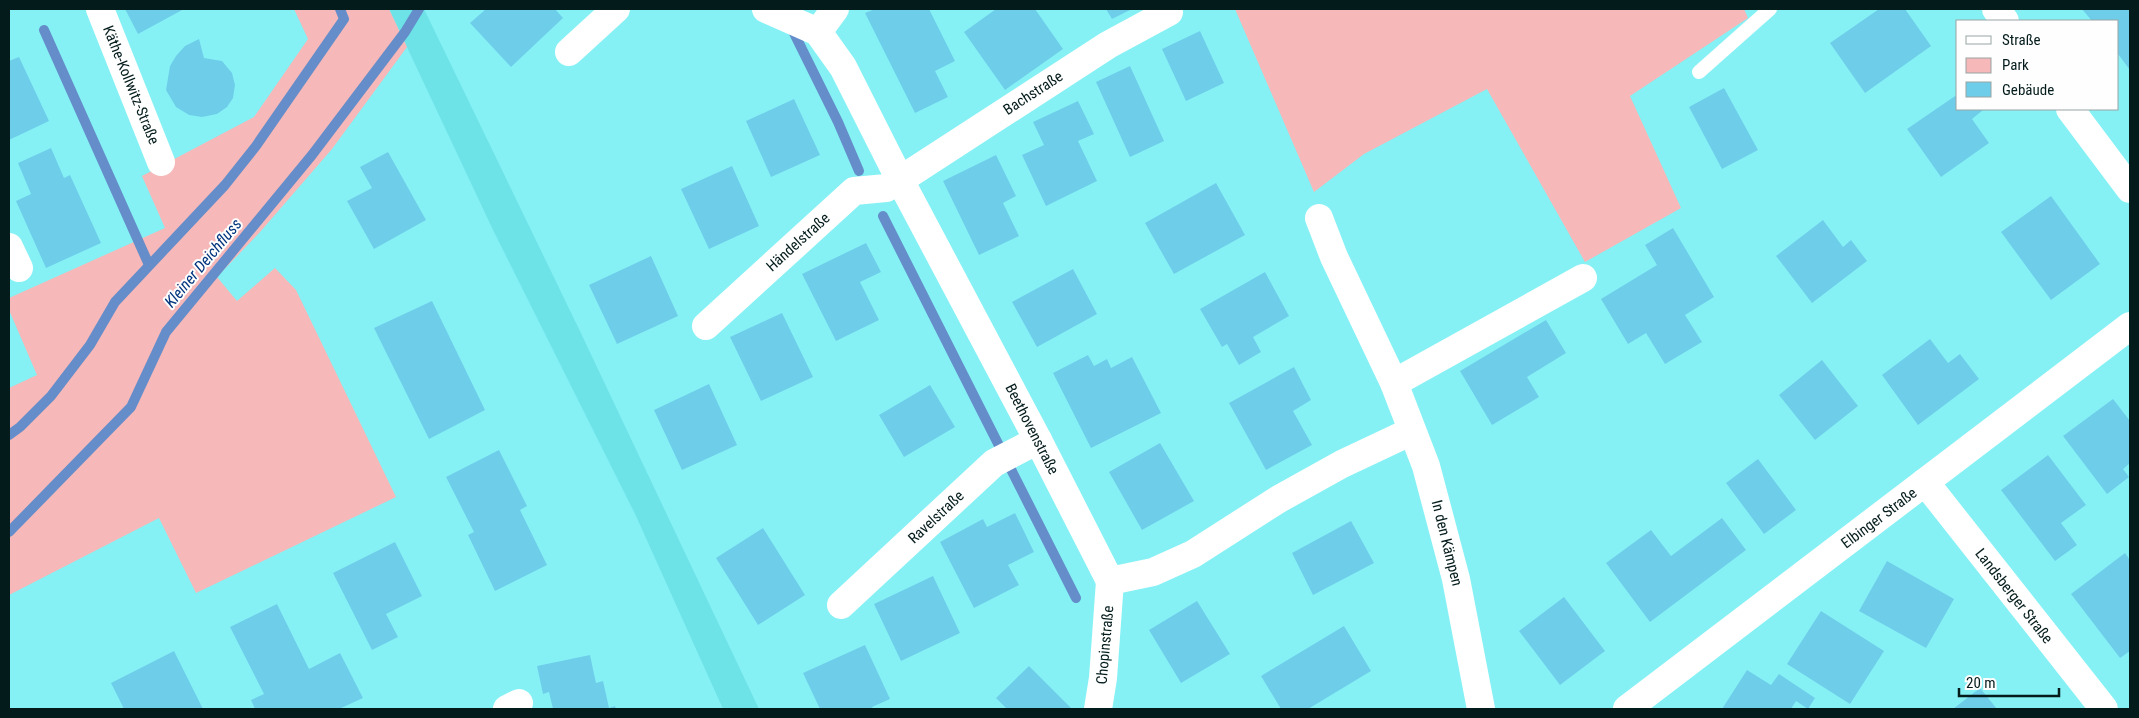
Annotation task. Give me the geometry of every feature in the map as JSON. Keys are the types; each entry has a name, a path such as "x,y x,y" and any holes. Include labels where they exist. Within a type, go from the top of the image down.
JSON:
{"street":[{"name":"Käthe-Kollwitz-Straße","path":"100,9 161,162"},
{"path":"569,52 616,9"},
{"path":"766,9 811,29 835,9"},
{"path":"1996,9 2004,20"},
{"name":"Bachstraße","path":"900,180 1108,45 1169,12"},
{"name":"Beethovenstraße","path":"811,29 843,67 900,180 1016,452 1110,581"},
{"path":"2071,110 2130,188"},
{"name":"Händelstraße","path":"706,326 854,191 886,188 900,180"},
{"name":"In den Kämpen","path":"1319,218 1334,257 1394,383 1426,466 1456,579 1481,709"},
{"path":"1394,383 1583,278"},
{"name":"Elbinger Straße","path":"1626,709 2130,326"},
{"path":"1110,581 1153,572 1193,554 1287,494 1342,464 1412,431"},
{"name":"Ravelstraße","path":"841,606 1016,452"},
{"name":"Landsberger Straße","path":"1925,482 2104,709"},
{"name":"Chopinstraße","path":"1098,709 1103,678 1110,581"}],"lane":[{"path":"1699,72 1770,9"}],"shaded area":[{"path":"389,9 424,9 578,327 759,709 723,709 636,516 493,230"}],"green space":[{"path":"294,9 389,9 407,47 332,149 260,232 217,277 237,301 275,268 296,290 396,497 196,593 159,518 9,595 9,388 37,375 9,310 9,298 165,228 142,176 254,117 308,39"},
{"path":"1235,9 1744,9 1748,18 1630,96 1681,208 1585,262 1487,89 1364,154 1314,192"}],"building":[{"path":"125,9 184,9 138,34"},
{"path":"486,9 555,9 563,18 511,67 470,23"},
{"path":"875,9 929,9 955,61 935,71 948,97 915,113 865,13"},
{"path":"996,9 1035,9 1063,49 1005,90 964,32"},
{"path":"1106,9 1132,9 1112,19"},
{"path":"1879,9 1905,9 1931,46 1865,93 1830,43"},
{"path":"2082,9 2130,9 2130,70 2119,55 2119,20 2091,20"},
{"path":"1200,31 1224,83 1186,101 1162,49"},
{"path":"199,39 204,58 222,61 232,73 235,85 233,98 227,107 217,114 202,117 189,115 176,107 166,90 170,66 176,56 185,46"},
{"path":"19,57 49,121 9,140 9,61"},
{"path":"1130,66 1164,141 1130,157 1096,82"},
{"path":"1724,88 1758,150 1722,169 1689,107"},
{"path":"1956,95 1956,110 1983,110 1972,119 1989,143 1941,177 1907,129"},
{"path":"794,99 820,155 771,177 746,121"},
{"path":"1078,101 1094,134 1078,141 1097,181 1046,206 1022,155 1044,145 1033,122"},
{"path":"51,148 64,178 70,175 101,243 46,268 16,201 31,194 18,163"},
{"path":"388,152 426,220 374,249 347,201 372,188 360,167"},
{"path":"996,155 1016,196 1003,203 1019,236 979,255 943,181"},
{"path":"732,166 759,226 709,249 681,189"},
{"path":"1216,183 1245,235 1174,274 1145,223"},
{"path":"2051,196 2100,264 2051,300 2001,232"},
{"path":"1823,220 1843,247 1851,240 1867,261 1812,303 1776,256"},
{"path":"1673,228 1714,297 1685,315 1702,342 1665,364 1646,333 1628,344 1601,299 1657,265 1645,245"},
{"path":"866,243 881,272 860,282 879,320 836,341 802,274"},
{"path":"651,256 678,316 617,344 589,285"},
{"path":"1073,269 1097,314 1037,347 1012,302"},
{"path":"1265,272 1289,316 1253,337 1261,352 1239,365 1227,344 1222,347 1200,309"},
{"path":"432,301 485,410 429,439 374,328"},
{"path":"782,313 813,377 761,401 730,337"},
{"path":"1546,320 1566,353 1527,377 1539,397 1492,425 1460,371"},
{"path":"1930,339 1948,363 1960,354 1979,379 1918,425 1882,375"},
{"path":"1088,355 1094,366 1107,359 1111,368 1132,357 1161,413 1091,448 1053,373"},
{"path":"1822,360 1858,406 1815,440 1779,395"},
{"path":"1294,367 1311,400 1293,411 1312,445 1266,470 1229,403"},
{"path":"709,384 737,445 682,470 654,410"},
{"path":"930,385 955,427 904,457 879,415"},
{"path":"2113,399 2130,421 2130,463 2123,469 2129,477 2107,494 2063,436"},
{"path":"1160,443 1194,501 1142,530 1109,472"},
{"path":"499,450 527,506 520,510 547,565 495,591 468,535 474,532 446,477"},
{"path":"2048,455 2086,505 2061,523 2077,545 2055,561 2001,490"},
{"path":"1758,459 1796,510 1764,534 1726,483"},
{"path":"1015,513 1034,552 1008,565 1019,585 974,608 940,542 983,519 987,527"},
{"path":"1722,518 1746,550 1650,622 1606,563 1651,530 1671,556"},
{"path":"1351,521 1374,563 1313,595 1292,553"},
{"path":"763,528 805,595 758,625 716,558"},
{"path":"395,542 422,596 386,614 398,637 372,650 333,573"},
{"path":"2125,553 2130,560 2130,651 2120,658 2071,594"},
{"path":"1887,561 1954,599 1926,648 1859,611"},
{"path":"933,576 960,633 901,661 874,604"},
{"path":"1564,597 1605,651 1560,685 1519,631"},
{"path":"1197,601 1230,654 1181,683 1149,630"},
{"path":"277,604 309,669 340,653 363,698 339,709 255,709 251,700 264,694 230,627"},
{"path":"1821,611 1884,651 1850,704 1787,664"},
{"path":"1344,626 1371,671 1308,709 1281,709 1261,676"},
{"path":"865,645 890,699 872,707 873,709 820,709 803,673"},
{"path":"174,651 203,709 124,709 111,683"},
{"path":"590,655 596,683 603,681 609,708 615,706 616,709 553,709 549,692 543,694 537,666"},
{"path":"1029,666 1070,709 1007,709 996,698"},
{"path":"1747,670 1771,685 1779,674 1815,698 1808,709 1796,701 1791,709 1722,709"},
{"path":"1980,688 1997,709 1953,709"}],"waterway":[{"path":"9,435 20,427 51,396 90,345 115,302 225,185 256,146 344,19 340,9"},
{"name":"Kleiner Deichfluss","path":"9,532 131,407 166,332 312,155 405,32 419,9"},
{"path":"791,27 838,122 859,171"},
{"path":"44,30 149,265"},
{"path":"883,216 1076,598"}]}
